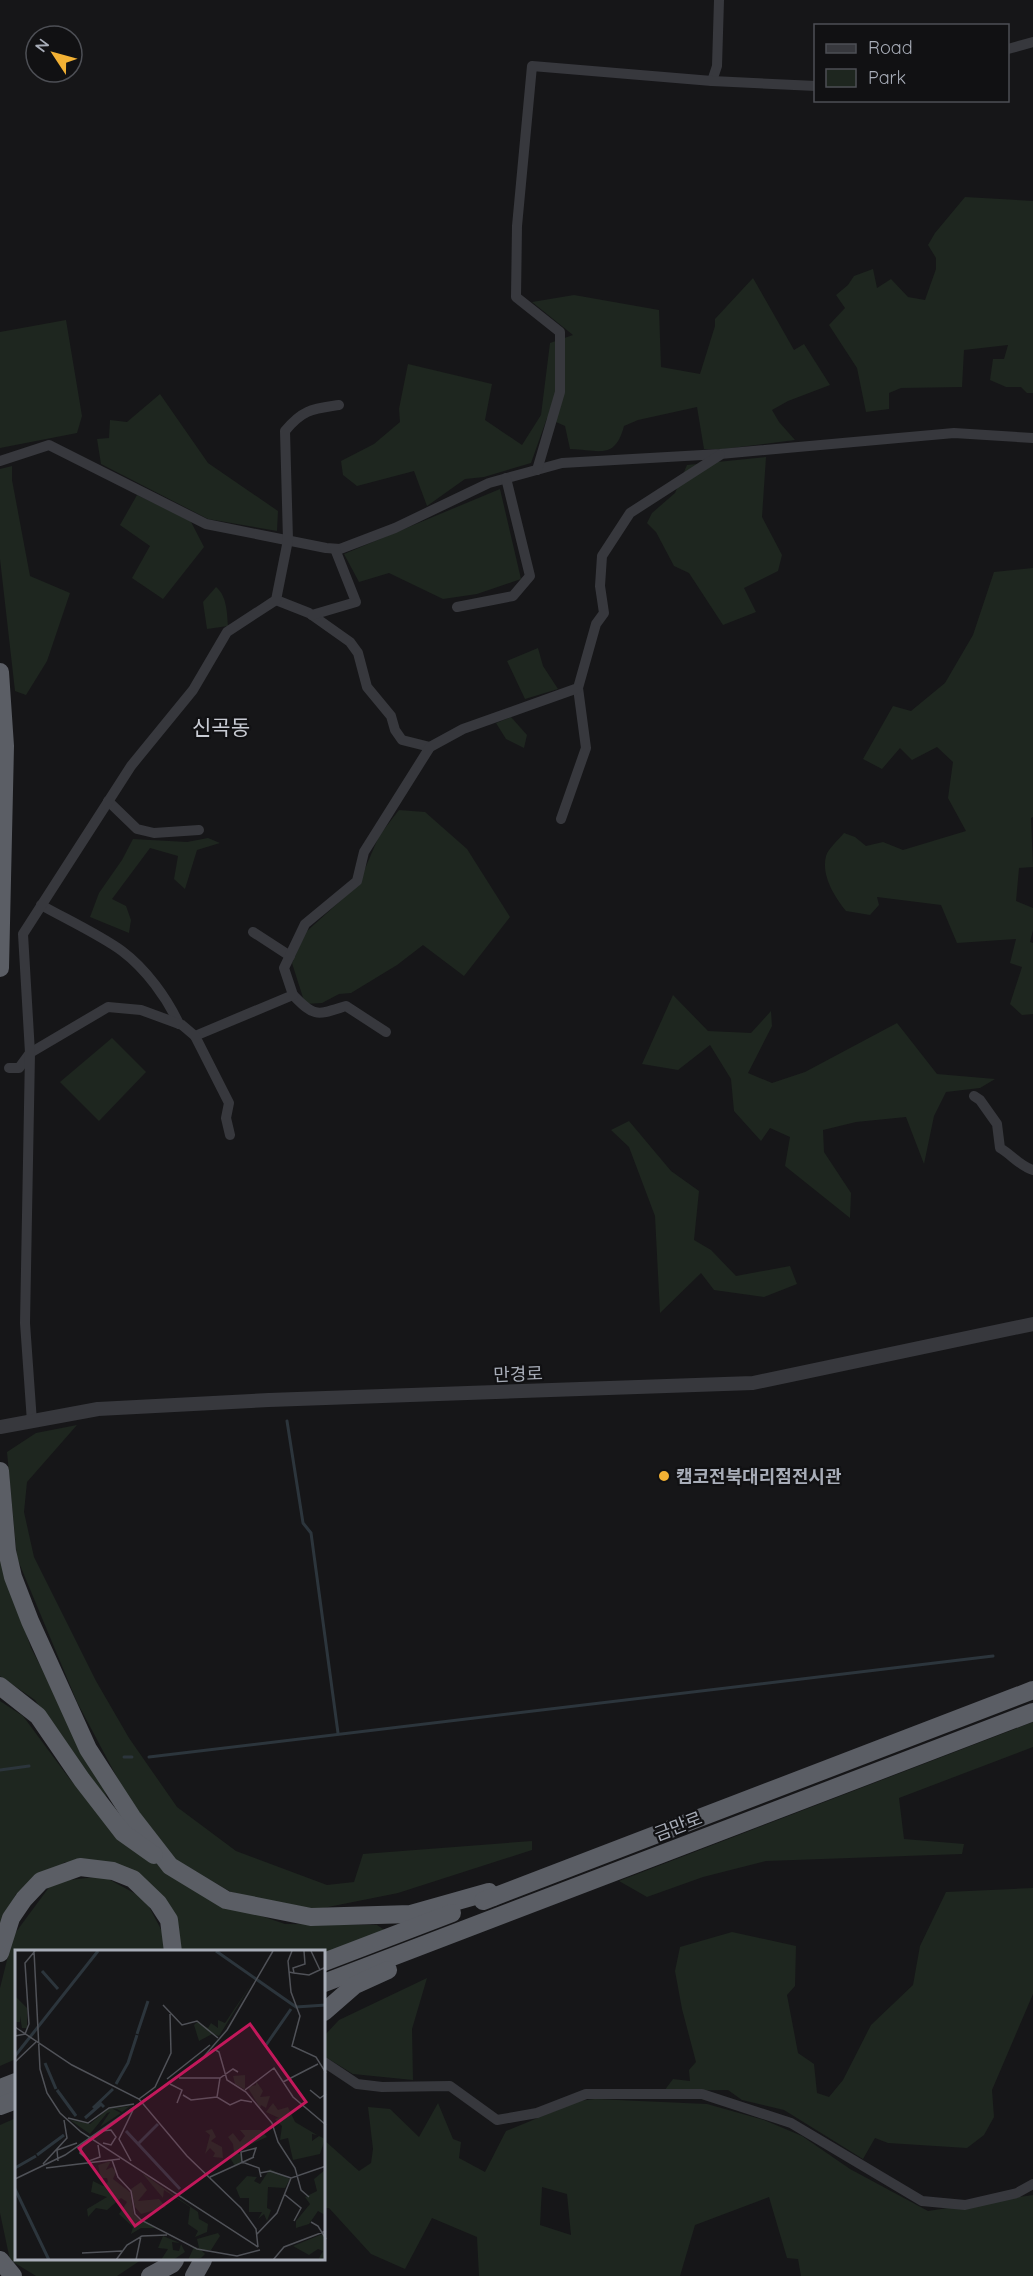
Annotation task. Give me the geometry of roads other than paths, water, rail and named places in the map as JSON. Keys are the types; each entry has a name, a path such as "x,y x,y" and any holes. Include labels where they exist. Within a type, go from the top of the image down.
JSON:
{"highway":[{"path":"0,672 5,746 0,968"},
{"path":"0,1471 7,1551 13,1577 30,1621 88,1749 132,1817 170,1866"},
{"path":"5,1689 38,1716 82,1780 123,1833 170,1866 226,1900 311,1917 411,1914 489,1892 493,1897"},
{"name":"금만로","path":"326,1961 1033,1690"},
{"name":"금만로","path":"326,1982 1033,1712"},
{"path":"0,1953 12,1918 24,1899 41,1881 80,1867 112,1871 133,1879 158,1903 169,1920 173,1950"},
{"path":"326,2010 356,1985 431,1951 429,1943"},
{"path":"0,2106 15,2100"},
{"path":"0,2260 13,2276"},
{"path":"150,2276 174,2261"},
{"path":"194,2276 202,2261"}],"street":[{"path":"712,81 717,66 719,0"},
{"path":"1009,49 1033,42"},
{"path":"537,470 560,393 560,332 516,297 518,226 532,66 712,81 814,86"},
{"path":"32,1422 25,1323 30,1053 23,934 131,766 193,690 227,632 276,600 288,540 285,431 306,410 339,405"},
{"path":"0,461 49,445 206,524 335,549 395,528 489,483 562,463 720,454 954,433 1033,438"},
{"path":"561,819 586,748 578,688 596,624 604,613 600,586 602,555 630,513 720,454"},
{"path":"457,607 513,596 530,576 506,478"},
{"path":"312,615 356,602 335,549"},
{"path":"276,600 312,615 350,642 358,653 367,687 391,716 395,730 402,740 430,747"},
{"path":"386,1032 346,1006 321,1014 308,1011 293,995 284,968 305,924 357,880 364,852 430,747 463,729 578,688"},
{"path":"108,801 137,829 154,832 199,831"},
{"path":"41,906 123,951 171,1006 179,1024"},
{"path":"253,932 290,956"},
{"path":"195,1036 293,995"},
{"path":"9,1068 19,1068 30,1053 108,1007 141,1010 179,1024 195,1036 229,1103 226,1118 230,1135"},
{"path":"974,1096 980,1100 997,1124 1000,1148 1024,1167 1033,1170"},
{"name":"만경로","path":"0,1427 98,1409 269,1400 753,1383 1033,1324"},
{"path":"326,2063 357,2084 382,2087 450,2086 497,2120 537,2113 586,2094 702,2094 791,2123 922,2201 965,2205 1017,2193 1033,2184"}],"waterway":[{"path":"287,1421 303,1523 311,1533 338,1733"},
{"path":"149,1757 993,1656"},
{"path":"124,1757 132,1757"},
{"path":"0,1770 29,1766"}],"place":[{"name":"캠코전북대리점전시관","path":"664,1476"}],"district":[{"name":"신곡동","path":"221,727"}]}
